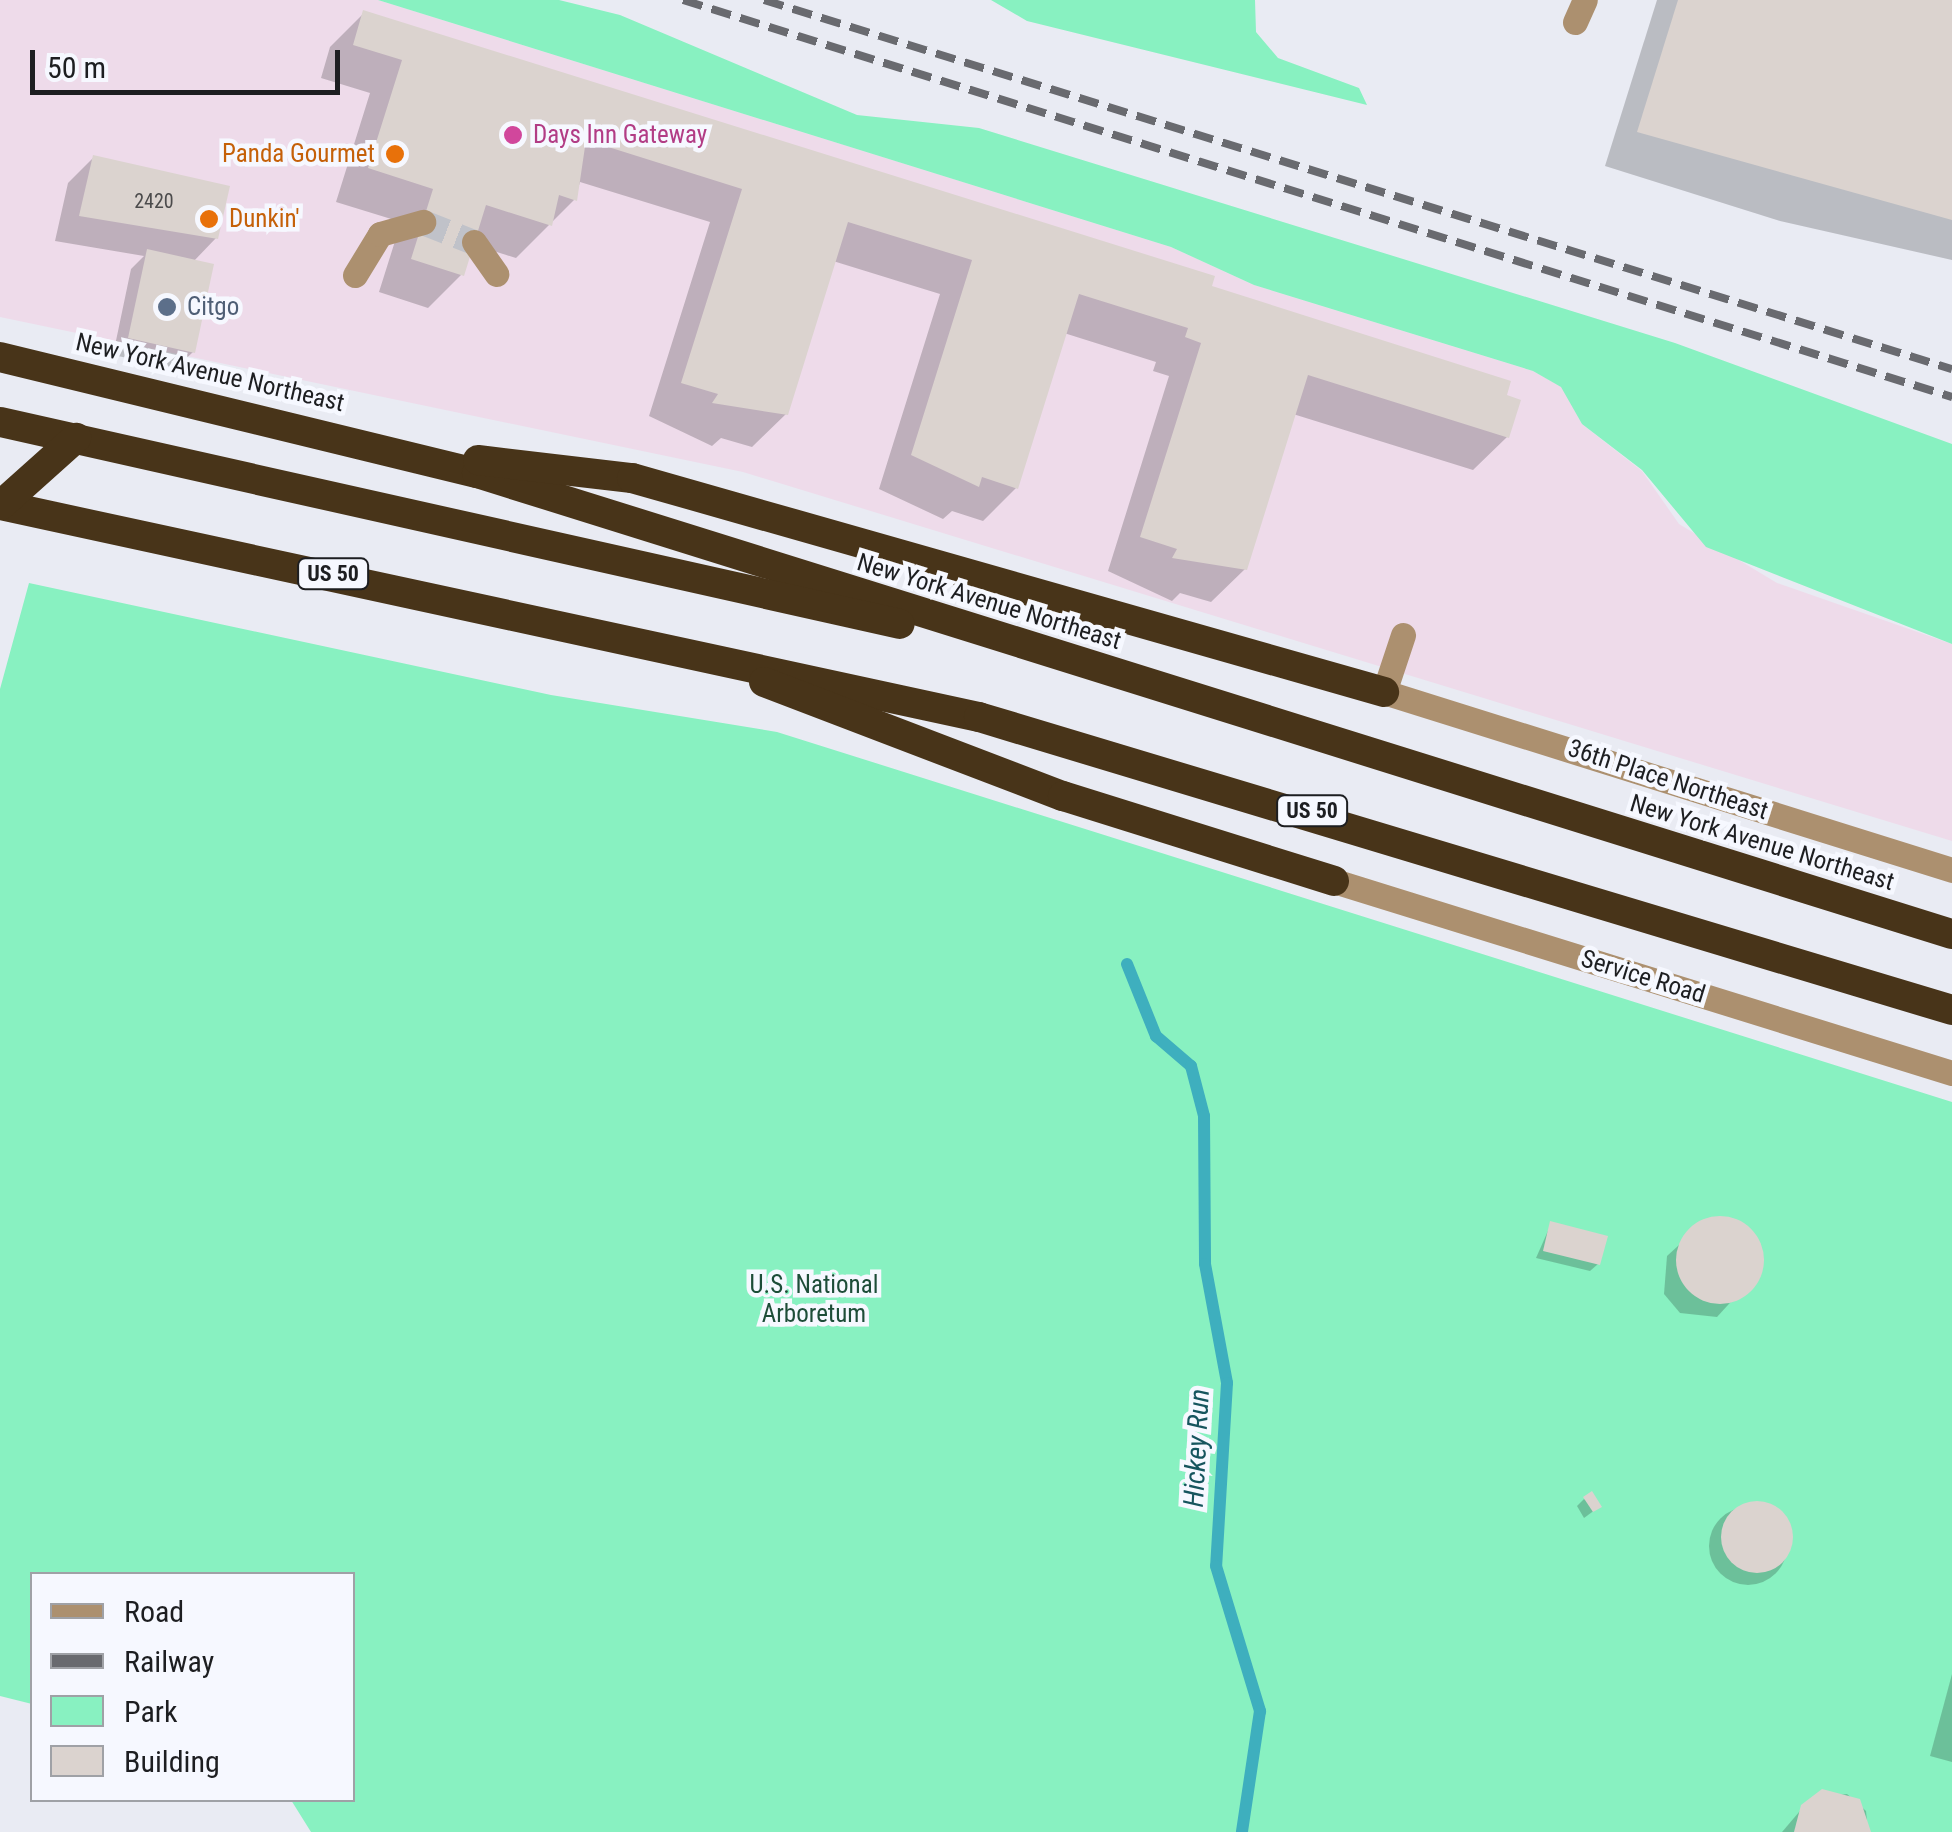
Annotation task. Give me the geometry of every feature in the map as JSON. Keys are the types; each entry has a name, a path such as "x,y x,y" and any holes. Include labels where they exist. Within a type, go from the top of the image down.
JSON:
{"highway":[{"name":"New York Avenue Northeast","path":"0,357 395,450 1952,934"},
{"path":"0,422 1074,660"},
{"path":"1,505 76,438"},
{"path":"395,450 632,478 1384,692"},
{"name":"US 50","path":"1,505 664,643 1206,778 1952,1010"},
{"path":"664,643 1047,790 1334,880"}],"street":[{"path":"355,275 380,234 423,222"},
{"path":"474,242 496,274"},
{"path":"1384,692 1402,635"},
{"name":"36th Place Northeast","path":"1384,692 1952,870"},
{"name":"Service Road","path":"1334,880 1952,1074"}],"shaded area":[{"path":"0,0 378,0 1171,247 1254,285 1533,371 1562,387 1582,424 1642,471 1679,524 1777,583 1952,644 1952,841 743,472 0,317"}],"green space":[{"path":"378,0 559,0 620,15 857,115 979,128 1675,343 1952,444 1952,644 1706,547 1642,470 1582,424 1561,387 1533,371 1254,285 1171,247"},
{"path":"991,0 1255,0 1256,32 1278,58 1359,88 1367,105 1027,21"},
{"name":"U.S. National Arboretum","path":"29,583 551,695 777,732 1952,1102 1952,1832 311,1832 292,1802 355,1802 355,1572 30,1572 30,1704 0,1696 0,689"}],"building":[{"path":"1678,0 1952,0 1952,220 1637,132"},
{"path":"363,10 1215,276 1212,286 1511,381 1507,395 1521,400 1509,438 1308,375 1247,570 1172,558 1177,549 1140,537 1201,343 1185,337 1188,328 1079,294 1018,489 982,477 979,487 911,455 972,260 848,222 788,415 712,403 718,394 681,383 742,189 586,140 577,201 559,195 552,226 486,205 464,276 411,259 433,189 368,168 402,60 353,45"},
{"path":"93,155 230,186 218,239 79,216"},
{"path":"147,249 214,264 195,353 128,338"},
{"path":"1720,1216 1751,1229 1764,1260 1751,1291 1720,1304 1689,1291 1676,1260 1689,1229"},
{"path":"1550,1221 1608,1236 1600,1265 1543,1251"},
{"path":"1592,1491 1602,1507 1593,1512 1583,1497"},
{"path":"1757,1501 1782,1512 1793,1537 1782,1562 1757,1573 1732,1562 1721,1537 1732,1512"},
{"path":"1822,1789 1860,1799 1871,1832 1794,1832 1801,1805"}],"waterway":[{"name":"Hickey Run","path":"1127,964 1156,1036 1191,1066 1204,1116 1205,1264 1227,1383 1216,1566 1260,1711 1242,1832"}],"tunnel":[{"path":"423,222 474,242"}],"railway":[{"path":"683,0 1952,397"},
{"path":"764,0 1952,369"}],"place":[{"name":"Days Inn Gateway","path":"513,135"},
{"name":"Panda Gourmet","path":"395,154"},
{"name":"Dunkin'","path":"209,219"},
{"name":"Citgo","path":"167,307"}]}
